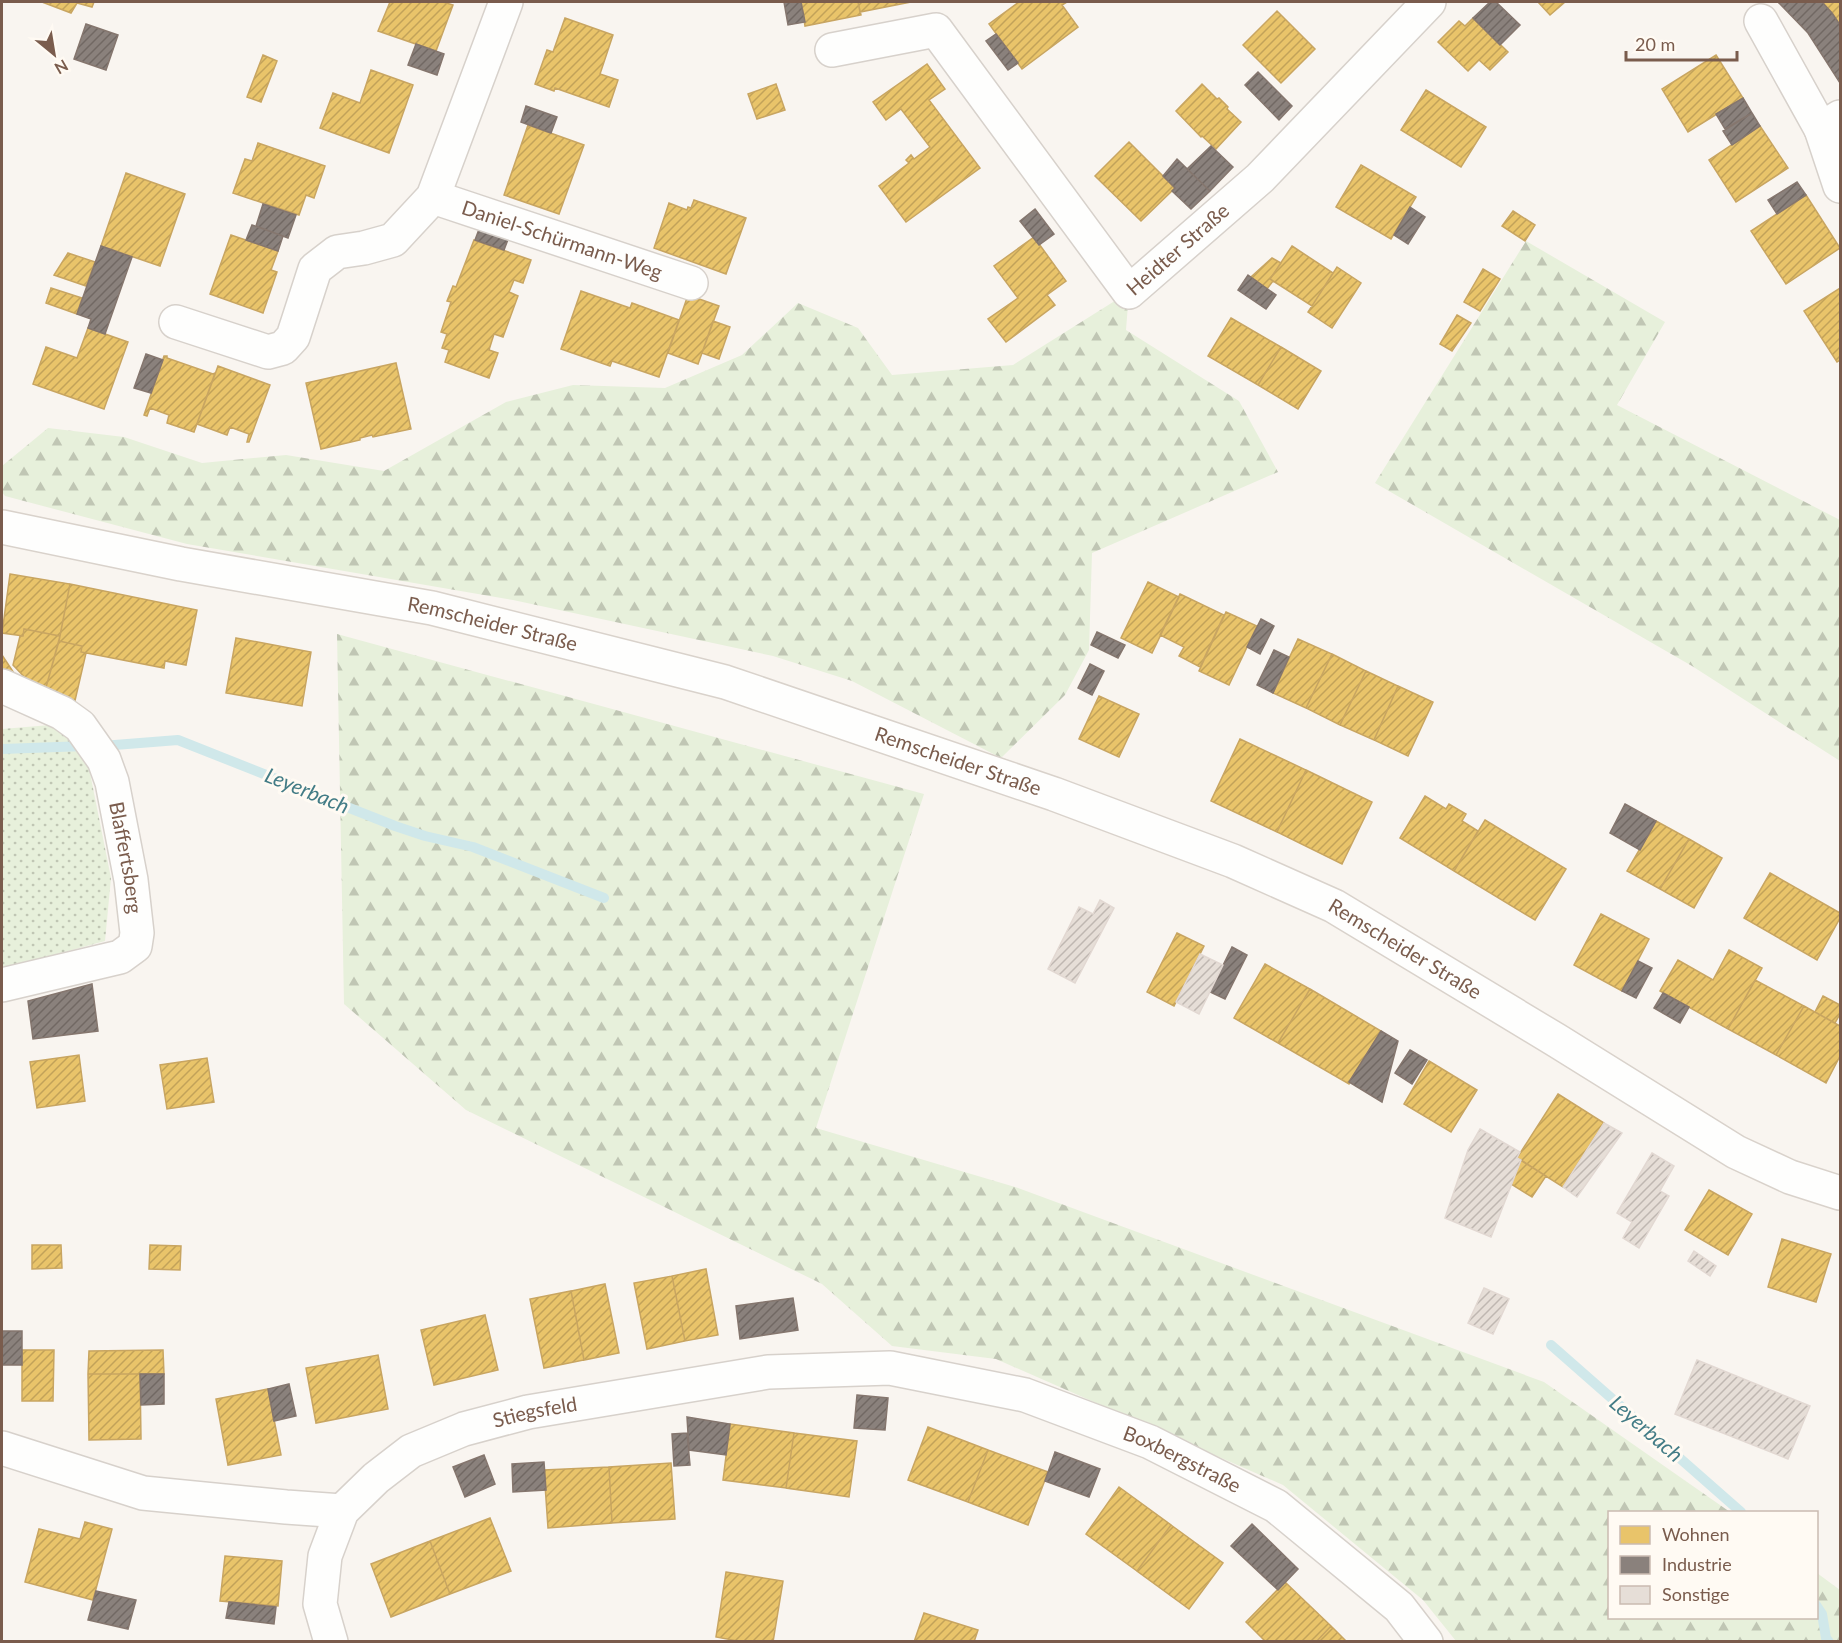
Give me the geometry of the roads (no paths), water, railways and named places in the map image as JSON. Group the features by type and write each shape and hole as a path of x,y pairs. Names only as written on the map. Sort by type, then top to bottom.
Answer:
{"street":[{"path":"176,322 268,352 283,348 293,337 315,269 337,252 393,240 433,197 506,2"},
{"name":"Heidter Straße","path":"832,50 936,30 1129,292 1260,178 1429,2"},
{"path":"1761,21 1831,123 1840,186"},
{"name":"Daniel-Schürmann-Weg","path":"433,197 691,283"},
{"name":"Remscheider Straße","path":"2,527 181,564 432,608 725,682 1054,794 1233,861 1334,906 1736,1152 1790,1177 1840,1193"},
{"name":"Blaffertsberg","path":"2,686 62,713 80,726 104,760 112,782 131,880 137,933 135,946 120,957 2,985"},
{"name":"Stiegsfeld","path":"331,1641 320,1604 325,1557 342,1511 376,1478 411,1450 464,1429 528,1412 768,1372 890,1368"},
{"name":"Boxbergstraße","path":"890,1368 1025,1395 1150,1442 1276,1506 1399,1607 1426,1641"},
{"path":"2,1448 143,1492 342,1511"}],"waterway":[{"name":"Leyerbach","path":"102,746 178,740 395,826 425,836 473,847 604,898"},
{"name":"Leyerbach","path":"2,749 86,746"},
{"name":"Leyerbach","path":"1551,1345 1740,1511"},
{"name":"Leyerbach","path":"1818,1608 1822,1614 1826,1638 1829,1642"}]}
